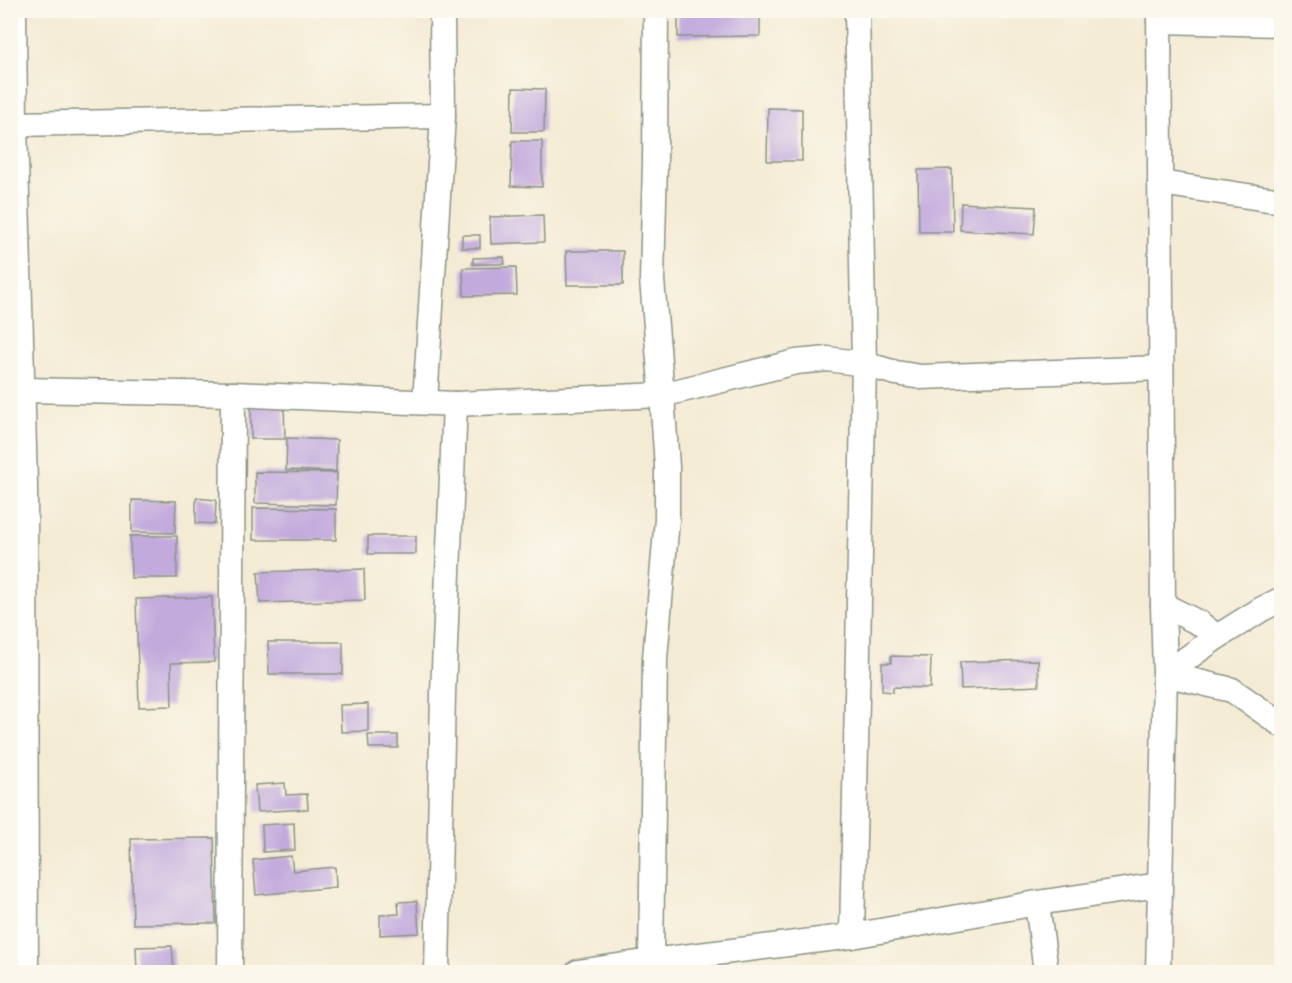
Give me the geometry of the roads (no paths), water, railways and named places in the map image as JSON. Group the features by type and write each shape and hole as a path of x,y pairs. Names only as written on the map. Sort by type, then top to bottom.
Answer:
{"street":[{"path":"14,10 25,484 26,972"},
{"path":"425,402 442,116 442,10"},
{"path":"651,960 655,658 667,519 667,467 652,280 656,10"},
{"path":"852,936 864,364 857,10"},
{"path":"1158,972 1166,674 1162,605 1159,16 1281,24"},
{"path":"15,124 442,116"},
{"path":"1160,183 1281,201"},
{"path":"22,390 233,394 455,404 662,395 796,362 828,359 864,364 921,377 1161,368"},
{"path":"230,972 233,394"},
{"path":"437,972 443,693 455,404"},
{"path":"1166,674 1217,637 1281,599"},
{"path":"1162,605 1198,623 1217,637"},
{"path":"1166,674 1232,690 1281,725"},
{"path":"578,972 651,960 852,936 1037,903 1159,885"},
{"path":"1037,903 1046,972"}]}
